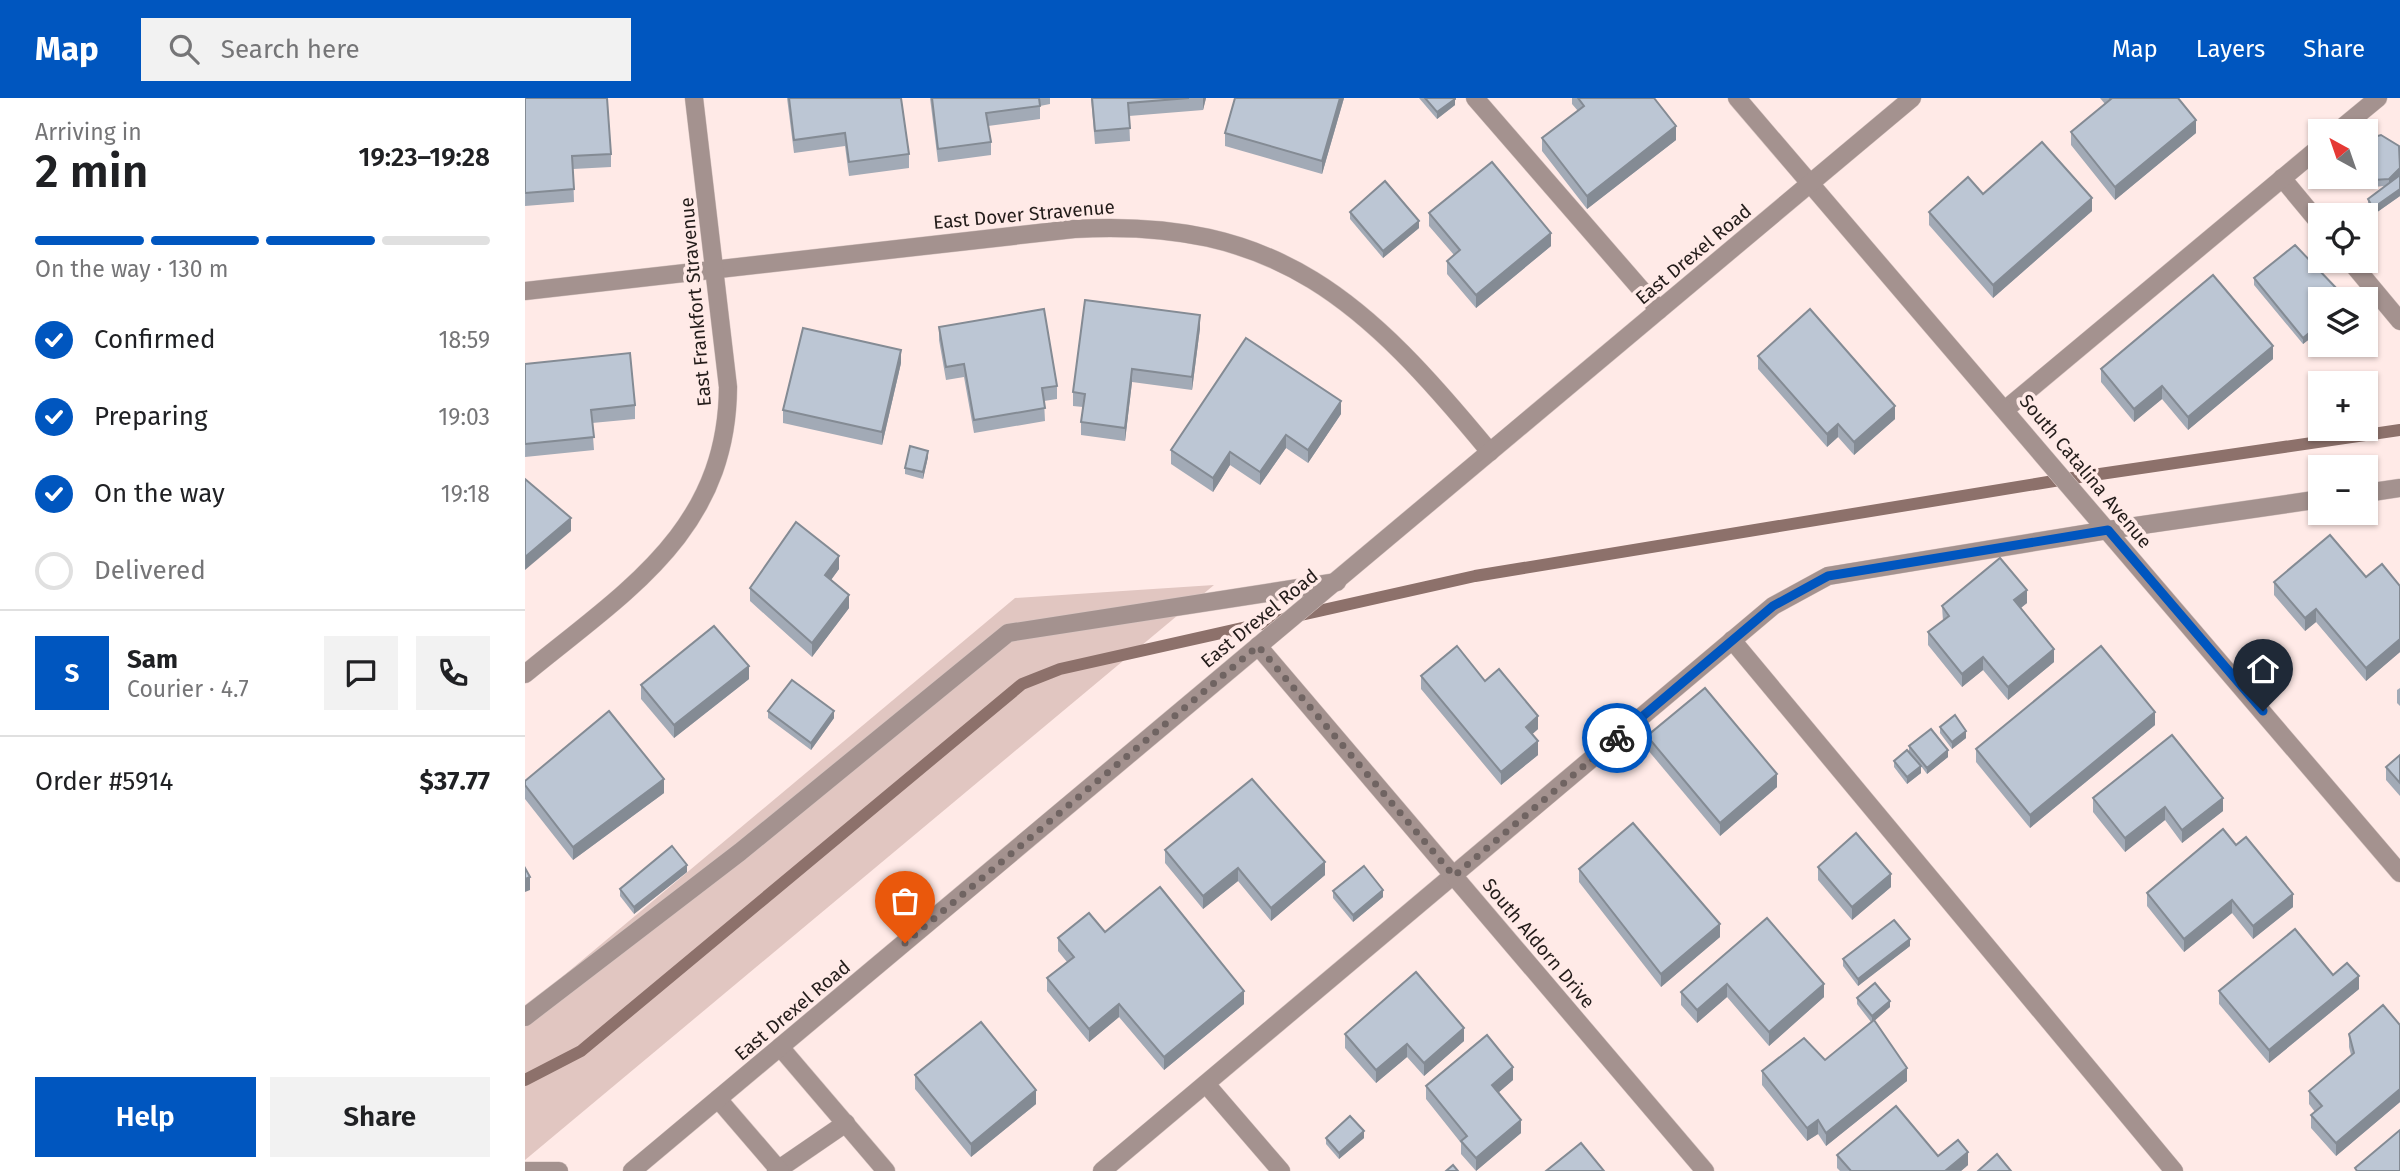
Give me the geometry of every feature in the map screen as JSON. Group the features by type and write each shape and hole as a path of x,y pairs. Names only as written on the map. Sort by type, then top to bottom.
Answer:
{"street":[{"name":"East Frankfort Stravenue","path":"525,674 658,560 685,529 704,498 722,444 727,405 715,270 694,98"},
{"path":"1475,98 1659,310"},
{"name":"South Catalina Avenue","path":"1737,98 2006,409 2400,873"},
{"name":"East Drexel Road","path":"632,1171 1912,98"},
{"path":"2353,119 2378,98"},
{"path":"2006,409 2308,157"},
{"path":"2282,178 2308,209"},
{"name":"East Dover Stravenue","path":"525,292 1098,227 1174,230 1224,240 1277,260 1321,284 1356,309 1416,366 1490,452"},
{"path":"2360,273 2400,321"},
{"path":"2378,491 2400,488"},
{"path":"1102,1171 1773,606 1828,576 2108,530 2308,501"},
{"path":"525,1017 740,852 1008,633 1337,582"},
{"path":"1732,640 2174,1171"},
{"name":"South Aldorn Drive","path":"1258,646 1705,1171"},
{"path":"780,1047 886,1171"},
{"path":"1206,1084 1280,1171"},
{"path":"718,1099 778,1170 846,1123"},
{"path":"526,1171 559,1171"}],"shaded area":[{"path":"1214,585 525,1160 525,1008 1015,598"}],"building":[{"path":"525,98 607,98 611,154 572,156 574,189 525,193"},
{"path":"789,98 901,98 909,154 849,162 845,133 794,140"},
{"path":"932,98 1039,98 1040,106 986,113 991,142 938,149"},
{"path":"1092,98 1189,98 1128,103 1130,128 1095,131"},
{"path":"1235,98 1340,98 1322,161 1225,133"},
{"path":"1425,98 1455,98 1455,99 1437,112"},
{"path":"1578,98 1654,98 1676,126 1587,196 1542,138 1584,106"},
{"path":"2110,98 2178,98 2196,120 2115,187 2071,132"},
{"path":"2378,136 2399,146 2400,168 2389,179 2378,180"},
{"path":"2042,142 2092,198 1993,285 1929,212 1968,177 1983,194"},
{"path":"1492,162 1551,233 1476,295 1447,261 1460,250 1429,213"},
{"path":"2400,175 2400,189 2378,204 2370,203 2368,199"},
{"path":"1385,181 1419,221 1383,251 1350,212"},
{"path":"2295,245 2308,259 2308,273 2322,273 2335,287 2308,287 2308,334 2303,338 2254,278"},
{"path":"2213,275 2273,346 2188,417 2162,386 2134,409 2101,369"},
{"path":"1085,300 1200,315 1192,377 1132,369 1125,428 1081,422 1085,394 1073,392"},
{"path":"1044,309 1057,386 1042,388 1045,408 974,420 964,364 946,367 939,327"},
{"path":"1810,309 1895,406 1854,442 1838,424 1827,434 1758,356"},
{"path":"803,328 901,350 882,432 783,410"},
{"path":"1246,338 1341,401 1308,450 1286,435 1260,472 1230,452 1213,478 1171,450"},
{"path":"630,353 635,405 591,410 594,437 525,444 525,364"},
{"path":"910,446 928,451 923,472 905,468"},
{"path":"525,479 571,518 525,557"},
{"path":"796,522 839,556 825,575 849,595 812,643 750,588"},
{"path":"2330,535 2366,577 2382,564 2400,586 2400,639 2366,668 2316,609 2305,618 2274,582"},
{"path":"2000,558 2027,590 2014,600 2054,649 2008,687 1983,657 1962,674 1928,632 1949,616 1942,606"},
{"path":"714,626 749,666 674,725 641,685"},
{"path":"1457,646 1485,681 1499,669 1538,716 1526,727 1538,741 1501,772 1421,676"},
{"path":"2101,646 2155,712 2030,815 1976,749"},
{"path":"792,680 834,711 811,743 768,711"},
{"path":"1705,688 1777,774 1720,823 1647,736"},
{"path":"609,711 664,779 573,847 525,785 525,781"},
{"path":"1955,715 1966,731 1952,742 1940,727"},
{"path":"1931,729 1948,750 1927,768 1909,746"},
{"path":"2172,735 2223,798 2182,830 2165,807 2125,838 2093,798"},
{"path":"1907,750 1921,766 1907,777 1894,761"},
{"path":"2400,755 2400,783 2386,767"},
{"path":"1252,779 1325,862 1271,908 1238,868 1203,896 1165,850"},
{"path":"1633,823 1720,924 1661,974 1579,869"},
{"path":"2223,829 2236,845 2246,837 2293,894 2253,926 2232,900 2184,939 2147,893"},
{"path":"1856,833 1891,874 1852,907 1818,867"},
{"path":"672,846 687,865 634,907 620,889"},
{"path":"1364,866 1383,890 1353,915 1333,891"},
{"path":"1160,887 1244,991 1164,1057 1119,1004 1089,1029 1047,978 1074,957 1058,938 1089,913 1105,932"},
{"path":"1767,918 1824,984 1769,1032 1727,984 1697,1010 1681,992"},
{"path":"1894,920 1910,939 1858,979 1843,959"},
{"path":"2295,929 2333,975 2347,963 2359,976 2269,1050 2219,991"},
{"path":"1416,972 1464,1028 1424,1063 1407,1044 1376,1070 1345,1034"},
{"path":"1875,983 1890,1001 1872,1016 1857,998"},
{"path":"2383,1005 2400,1025 2400,1089 2336,1143 2311,1115 2322,1106 2309,1091 2354,1053 2349,1034"},
{"path":"1874,1020 1907,1068 1826,1133 1818,1120 1807,1128 1762,1071 1804,1038 1825,1060"},
{"path":"981,1022 1036,1090 971,1144 915,1075"},
{"path":"1487,1035 1513,1067 1492,1085 1521,1120 1476,1158 1461,1141 1467,1136 1426,1086"},
{"path":"1896,1106 1938,1156 1958,1140 1968,1152 1945,1171 1851,1171 1837,1155"},
{"path":"1350,1116 1364,1131 1339,1153 1326,1138"},
{"path":"2400,1130 2400,1171 2357,1171 2355,1168"},
{"path":"1581,1143 1604,1171 1546,1171"},
{"path":"1997,1154 2011,1171 1978,1171"},
{"path":"1453,1165 1458,1171 1446,1171"}],"waterway":[{"path":"525,1080 581,1051 1022,684 1060,669 1475,576 2066,479 2400,430"}],"way so far":[{"path":"905,943 1258,646 1454,876 1617,738"}],"route":[{"path":"1617,738 1773,606 1828,576 2108,530 2263,711"}]}
